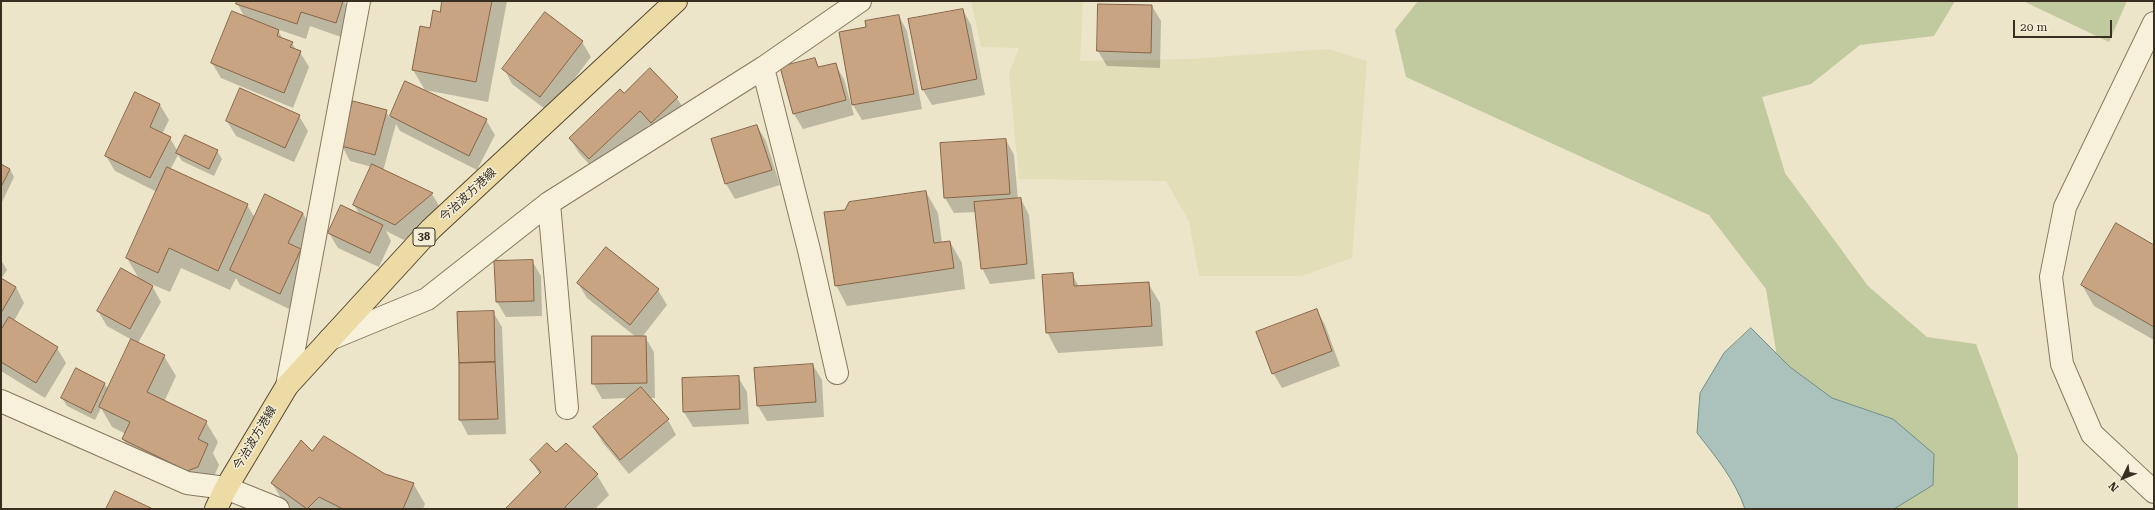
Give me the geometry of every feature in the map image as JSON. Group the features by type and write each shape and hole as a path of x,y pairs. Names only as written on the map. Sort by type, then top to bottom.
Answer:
{"main road":[{"name":"今治波方港線","path":"216,509 226,488 287,386 431,229 676,1"}],"street":[{"path":"287,386 359,1"},
{"path":"330,339 427,299 548,203 763,68 860,1"},
{"path":"2154,23 2065,207 2051,277 2062,364 2092,434 2154,492"},
{"path":"763,68 809,250 837,373"},
{"path":"548,203 567,408"},
{"path":"1,401 188,483 226,488 278,509"}],"shaded area":[{"path":"971,1 1083,1 1080,61 1189,59 1328,49 1367,61 1352,258 1301,276 1199,276 1189,221 1166,181 1019,179 1009,73 1019,48 981,47"}],"green space":[{"path":"1418,1 1955,1 1934,36 1860,45 1811,84 1762,97 1785,173 1868,286 1927,337 1976,344 2018,456 2018,509 1839,509 1781,382 1766,289 1709,215 1406,77 1395,30"},
{"path":"2023,1 2127,1 2109,42"}],"water":[{"path":"1751,328 1790,367 1832,398 1893,419 1934,454 1933,485 1894,509 1745,509 1736,488 1718,460 1697,433 1700,393 1724,353"}],"building":[{"path":"237,1 343,1 336,23 301,12 297,24 236,4"},
{"path":"442,1 492,1 476,82 412,70 420,26 430,28 433,10 440,12"},
{"path":"1098,4 1152,5 1151,53 1097,51"},
{"path":"963,9 977,79 922,90 908,19"},
{"path":"232,11 279,30 277,36 293,42 290,47 301,51 284,93 211,63"},
{"path":"545,12 583,41 540,97 502,69"},
{"path":"899,15 914,94 852,105 839,32 866,27 865,21"},
{"path":"815,58 818,67 836,63 846,100 793,114 780,67"},
{"path":"650,68 678,97 651,123 640,111 589,159 569,138 620,89 624,93"},
{"path":"405,81 487,119 469,156 390,116"},
{"path":"240,88 300,115 285,148 226,121"},
{"path":"135,92 160,104 150,127 171,137 150,178 105,156"},
{"path":"353,101 387,110 375,155 341,146"},
{"path":"757,125 772,170 725,184 711,139"},
{"path":"185,135 218,150 209,169 176,153"},
{"path":"1006,139 1010,194 944,198 940,143"},
{"path":"1,164 10,169 1,187"},
{"path":"372,164 433,193 395,225 353,205"},
{"path":"167,167 248,204 218,271 169,248 158,273 126,258"},
{"path":"926,191 934,243 950,241 954,268 835,286 824,212 845,210 849,202"},
{"path":"265,194 303,213 288,243 301,249 280,294 230,270"},
{"path":"1021,198 1027,264 981,269 974,202"},
{"path":"341,205 383,225 370,253 328,233"},
{"path":"2116,223 2154,245 2154,327 2081,285"},
{"path":"606,247 659,289 630,325 577,283"},
{"path":"533,260 534,301 496,302 494,261"},
{"path":"121,268 153,286 130,329 97,311"},
{"path":"1073,273 1074,286 1149,282 1152,326 1046,333 1042,275"},
{"path":"1,278 16,287 1,313"},
{"path":"1317,309 1332,351 1272,374 1256,332"},
{"path":"494,311 495,362 459,363 457,312"},
{"path":"9,317 58,347 36,383 1,362 1,330"},
{"path":"592,336 646,336 647,383 592,384"},
{"path":"131,339 165,355 147,392 207,421 198,439 208,444 198,467 187,471 122,439 130,422 99,407"},
{"path":"495,362 498,419 459,420 459,363"},
{"path":"813,364 816,402 757,406 754,368"},
{"path":"76,368 105,383 91,413 61,398"},
{"path":"739,376 740,409 683,412 682,378"},
{"path":"641,387 669,419 620,460 593,427"},
{"path":"324,436 385,474 414,483 403,509 343,509 319,497 307,509 271,483 301,440 312,451"},
{"path":"547,443 556,452 566,443 598,474 565,507 566,509 505,509 541,472 530,460"},
{"path":"115,491 153,509 106,509"}]}
